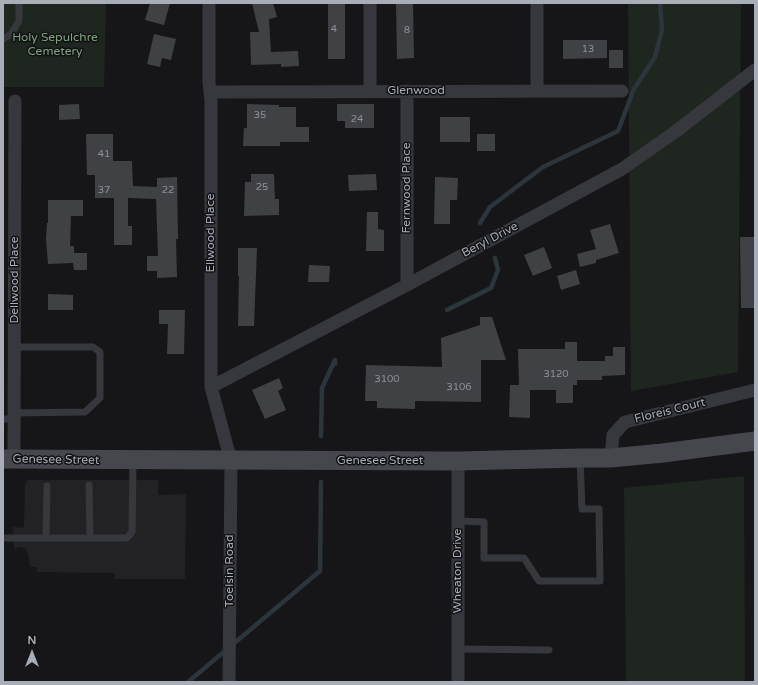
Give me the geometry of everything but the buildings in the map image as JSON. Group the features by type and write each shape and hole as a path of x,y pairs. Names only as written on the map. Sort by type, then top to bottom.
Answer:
{"main road":[{"name":"Genesee Street","path":"9,459 458,461 611,458 755,441"}],"street":[{"name":"Ellwood Place","path":"209,3 211,101 211,387 231,461"},
{"path":"370,3 370,91"},
{"path":"537,3 537,91"},
{"name":"Beryl Drive","path":"211,387 407,285 622,169 675,132 755,70"},
{"name":"Fernwood Place","path":"407,91 407,285"},
{"name":"Glenwood","path":"210,92 622,91"},
{"name":"Dellwood Place","path":"9,459 15,347 15,101"},
{"name":"Floreis Court","path":"611,458 613,435 625,422 755,390"},
{"name":"Toelsin Road","path":"229,682 231,461"},
{"name":"Wheaton Drive","path":"458,461 458,682"}],"lane":[{"path":"3,39 11,34 19,21 19,3"},
{"path":"11,417 85,412 100,398 100,352 93,346 15,347"},
{"path":"458,521 484,522 484,558 524,558 538,581 600,581 599,509 582,509 580,458"},
{"path":"3,538 127,538 132,532 133,460"},
{"path":"89,485 90,538"},
{"path":"46,538 47,486"},
{"path":"458,649 549,650"}],"shaded area":[{"path":"28,480 158,480 158,495 186,494 185,579 115,579 115,573 37,572 37,567 30,567 28,554 25,548 20,547 14,549 13,526 18,528 24,527 25,485"}],"green space":[{"name":"Holy Sepulchre Cemetery","path":"3,3 106,3 104,87 3,87"},
{"path":"628,3 741,3 738,372 631,391"},
{"path":"744,476 745,682 626,682 624,488"}],"waterway":[{"path":"480,223 490,207 543,167 618,131 634,89 655,57 662,30 660,3"},
{"path":"447,310 491,288 498,270 495,258"},
{"path":"321,436 322,388 335,360 335,364"},
{"path":"232,645 320,571 321,482"},
{"path":"188,682 226,650"}]}
